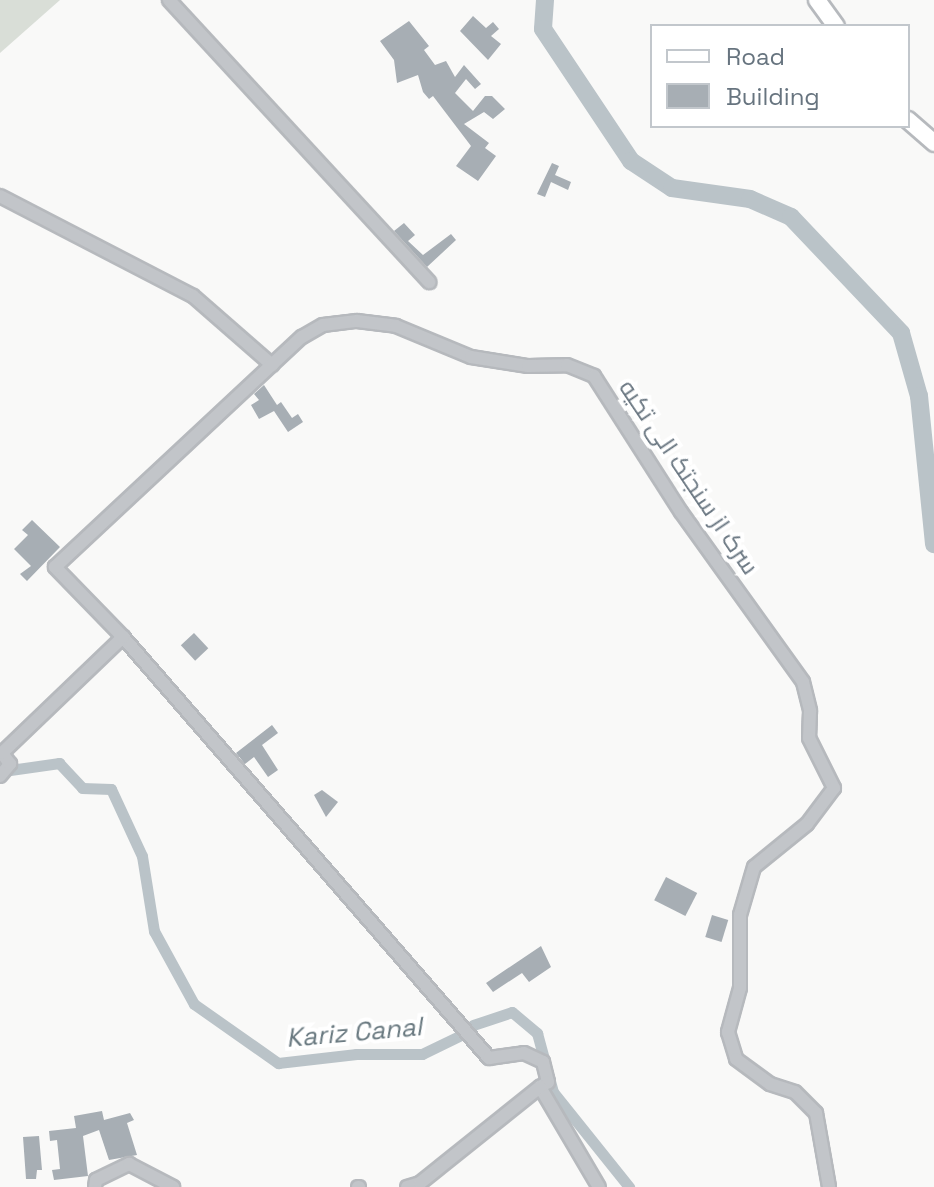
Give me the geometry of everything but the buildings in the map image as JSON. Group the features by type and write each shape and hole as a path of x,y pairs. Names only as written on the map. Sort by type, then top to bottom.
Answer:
{"main road":[{"path":"817,0 835,24"},
{"path":"910,122 934,143"}],"street":[{"path":"169,0 429,282"},
{"path":"0,196 193,296 272,365"},
{"name":"سرک از سنجتک الی تکیه","path":"123,637 55,567 272,365 323,325 357,321 396,326 471,357 528,366 567,365 594,376 681,512 803,682 810,711 809,738 834,788 807,824 754,867 740,915 740,988 728,1047 736,1059 770,1084 795,1092 816,1113 829,1187"},
{"path":"0,776 10,764 2,753 123,637 489,1058 524,1053 543,1062 548,1082 420,1183 407,1187"},
{"path":"540,1087 599,1187"},
{"path":"95,1187 96,1180 129,1164 173,1187"}],"shaded area":[{"path":"0,0 60,0 0,53"}],"waterway":[{"path":"545,0 543,29 631,161 672,188 750,199 791,217 901,333 919,396 934,544"},
{"name":"Kariz Canal","path":"3,771 59,763 82,788 111,789 142,856 154,931 194,1004 278,1063 356,1054 422,1054 459,1036"},
{"name":"Kariz Canal","path":"473,1025 512,1012 537,1033 553,1092 629,1187"}]}
